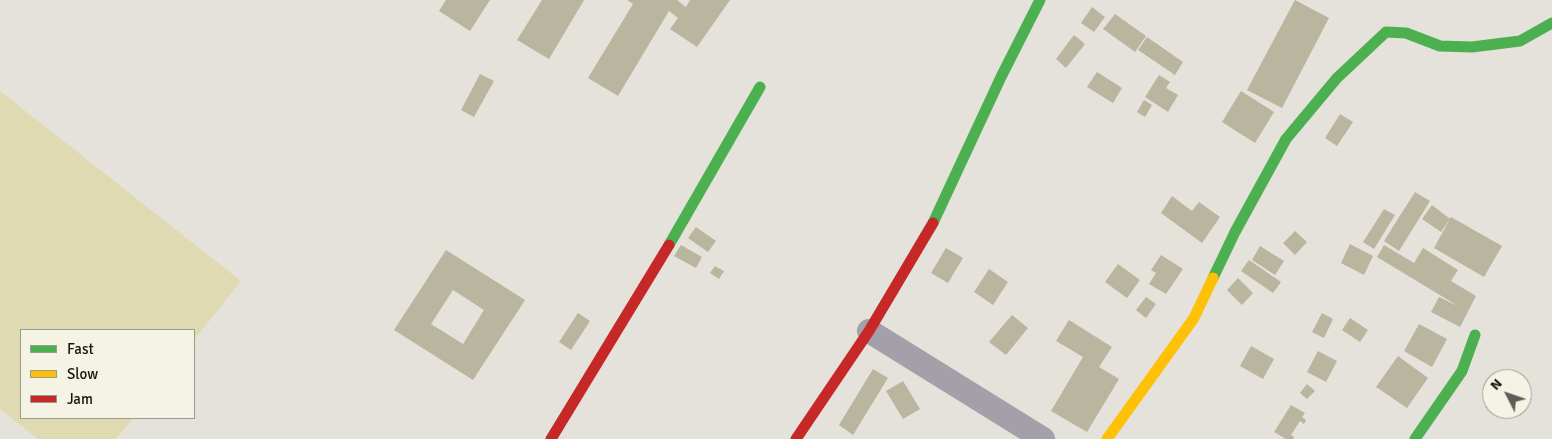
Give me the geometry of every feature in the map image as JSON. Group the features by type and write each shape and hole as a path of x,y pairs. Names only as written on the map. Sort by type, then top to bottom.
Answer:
{"street":[{"path":"796,439 869,332 932,225 1001,77 1040,0"},
{"path":"1107,439 1194,318 1253,199 1286,139 1337,78 1372,45 1386,32 1406,33 1440,46 1472,47 1520,41 1552,23"},
{"path":"550,439 661,260 760,87"},
{"path":"869,332 1043,439"},
{"path":"1415,439 1462,371 1475,335"}],"shaded area":[{"path":"0,91 241,281 195,339 195,329 20,329 20,419 132,419 116,439 38,439 0,409"}],"building":[{"path":"446,0 490,0 470,31 439,11"},
{"path":"542,0 584,0 549,59 517,40"},
{"path":"627,0 677,0 686,7 690,0 730,0 697,47 670,29 678,18 669,11 618,96 588,78 633,4"},
{"path":"1295,0 1329,18 1282,108 1247,90"},
{"path":"1092,7 1105,17 1094,32 1081,23"},
{"path":"1115,14 1146,36 1135,52 1103,29"},
{"path":"1074,35 1085,44 1066,68 1056,59"},
{"path":"1147,37 1183,62 1175,75 1138,50"},
{"path":"1097,72 1122,88 1113,103 1087,87"},
{"path":"480,74 494,81 474,117 461,110"},
{"path":"1159,75 1170,82 1166,88 1178,95 1168,112 1145,97"},
{"path":"1241,91 1274,112 1255,143 1222,122"},
{"path":"1144,100 1152,105 1145,117 1137,112"},
{"path":"1340,114 1353,122 1337,146 1325,138"},
{"path":"1415,192 1430,201 1399,251 1384,241"},
{"path":"1172,196 1192,211 1199,202 1220,217 1202,243 1161,213"},
{"path":"1432,205 1450,219 1441,232 1422,219"},
{"path":"1384,209 1395,215 1374,249 1363,242"},
{"path":"1451,217 1502,246 1484,277 1434,248"},
{"path":"696,227 716,241 708,252 688,238"},
{"path":"1295,231 1307,242 1295,255 1283,243"},
{"path":"1350,244 1373,256 1364,275 1341,263"},
{"path":"681,245 702,257 696,268 674,256"},
{"path":"1384,245 1414,263 1423,248 1458,270 1451,281 1476,296 1460,327 1431,312 1439,297 1458,306 1377,257"},
{"path":"1260,246 1284,261 1275,275 1252,260"},
{"path":"946,248 963,258 948,283 931,273"},
{"path":"446,250 525,300 473,380 394,330","holes":["453,290 484,310 463,344 431,324"]},
{"path":"1161,255 1183,269 1166,294 1149,284 1156,273 1151,270"},
{"path":"1249,260 1281,282 1273,293 1241,271"},
{"path":"1118,264 1140,280 1127,298 1105,282"},
{"path":"715,266 724,271 719,279 710,273"},
{"path":"989,269 1008,282 993,305 974,292"},
{"path":"1238,278 1253,293 1242,305 1227,290"},
{"path":"1146,297 1156,304 1146,318 1136,310"},
{"path":"578,313 590,321 571,350 559,342"},
{"path":"1322,313 1333,319 1324,338 1312,332"},
{"path":"1012,315 1028,328 1006,355 989,342"},
{"path":"1350,318 1368,330 1360,342 1342,330"},
{"path":"1069,320 1112,347 1099,367 1119,379 1087,432 1051,411 1083,357 1056,341"},
{"path":"1419,324 1447,339 1432,367 1404,351"},
{"path":"1251,346 1274,359 1263,379 1240,366"},
{"path":"1318,351 1337,361 1326,382 1307,372"},
{"path":"1398,356 1428,378 1407,408 1376,387"},
{"path":"873,369 888,378 853,435 839,425"},
{"path":"903,381 920,409 903,419 886,391"},
{"path":"1307,384 1315,391 1307,399 1300,393"},
{"path":"1291,405 1305,413 1302,417 1306,420 1304,424 1300,421 1291,435 1294,437 1293,439 1286,439 1274,432"}],"traffic: fast":[{"path":"933,223 1001,77 1040,0"},
{"path":"1213,278 1235,232 1286,139 1337,78 1386,32 1406,33 1440,46 1472,47 1520,41 1552,23"},
{"path":"669,245 760,87"},
{"path":"1415,439 1462,371 1475,335"}],"traffic: slow":[{"path":"1107,439 1194,318 1213,278"}],"traffic: jam":[{"path":"796,439 869,331 933,223"},
{"path":"551,439 669,245"}]}
